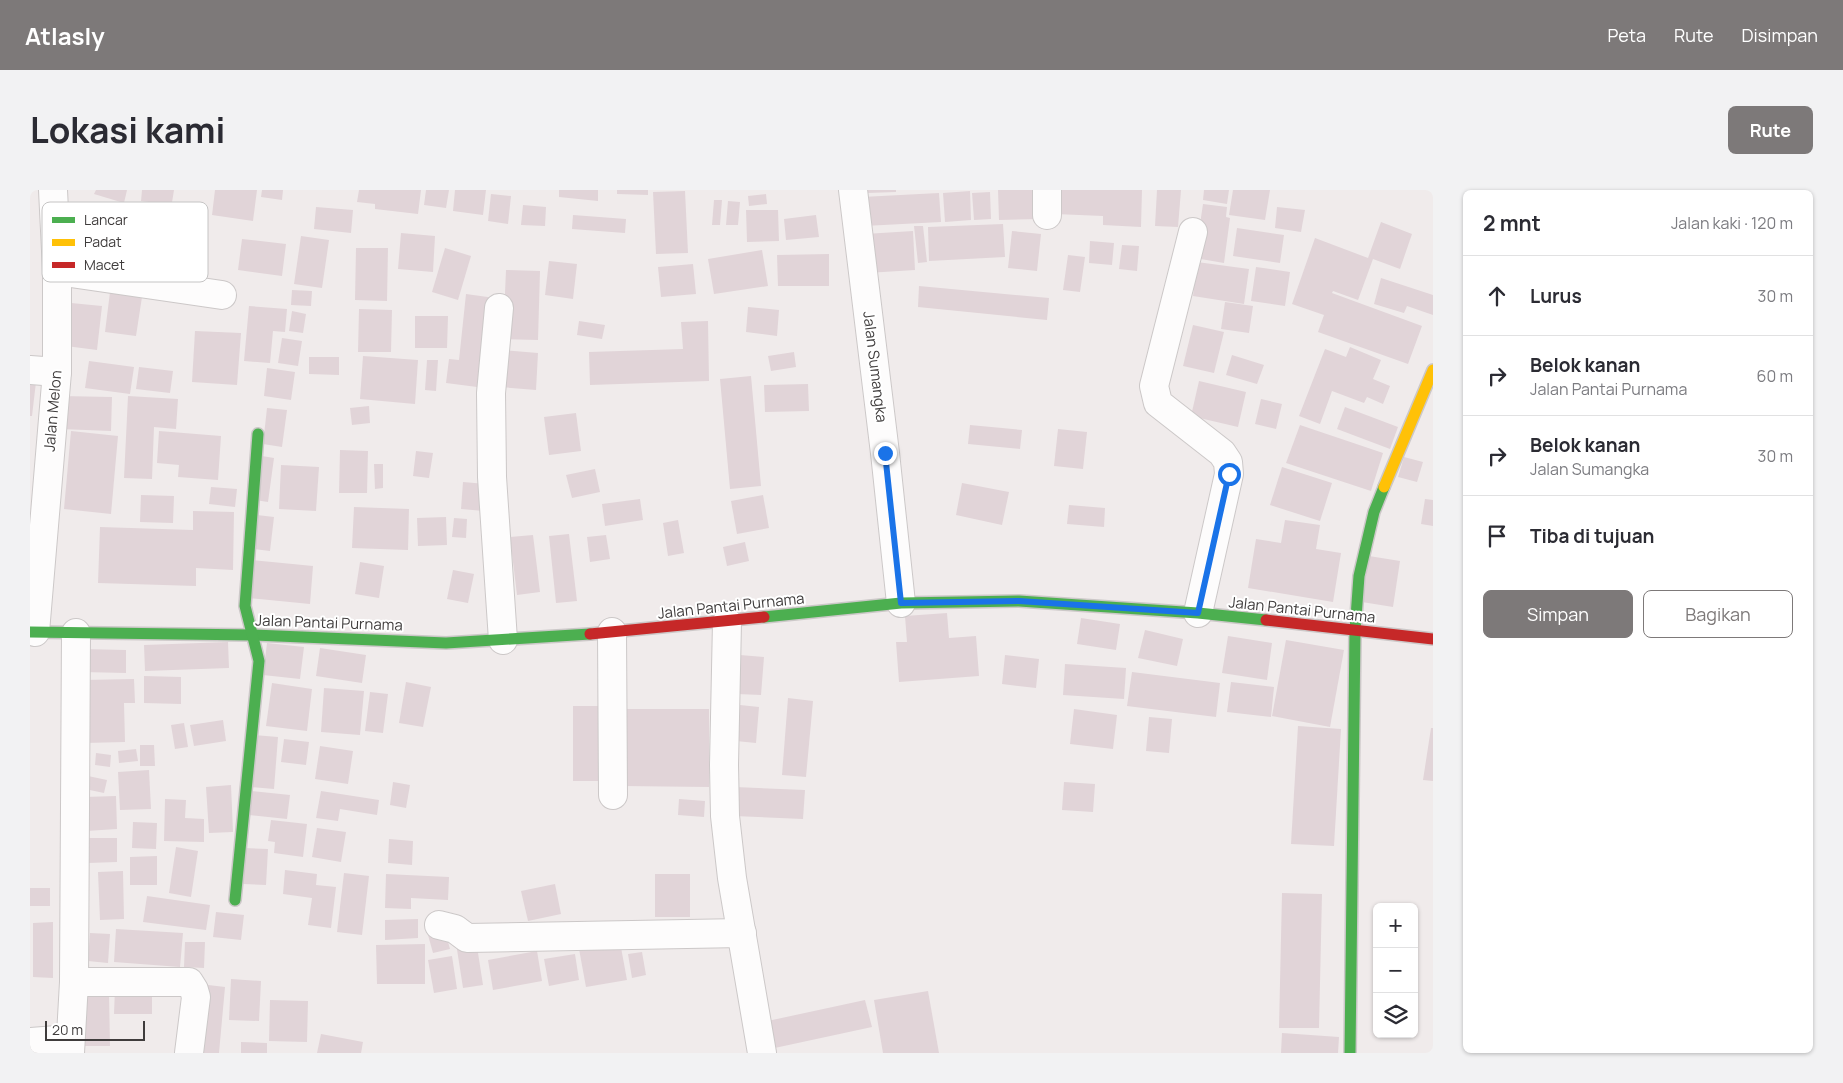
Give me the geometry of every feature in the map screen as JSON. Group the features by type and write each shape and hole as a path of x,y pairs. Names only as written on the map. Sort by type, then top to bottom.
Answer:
{"street":[{"name":"Jalan Sumangka","path":"853,190 901,603"},
{"path":"1193,232 1154,386 1158,403 1222,453 1226,457 1229,468 1198,613"},
{"name":"Jalan Melon","path":"32,632 39,470 57,372 57,282"},
{"path":"133,282 222,295"},
{"path":"499,308 491,393 492,468 503,640"},
{"path":"30,370 57,372"},
{"path":"1350,1053 1355,632 1359,576 1374,512 1433,370"},
{"path":"235,900 259,661 245,606 258,434"},
{"name":"Jalan Pantai Purnama","path":"32,632 253,635 446,642 612,632 727,622 901,603 1019,601 1198,613 1355,632 1433,639"},
{"path":"727,622 724,765 725,816 732,878 762,1053"},
{"path":"612,632 612,796"},
{"path":"30,1042 70,1046 74,982 76,633"},
{"path":"439,925 455,930 467,938 742,934"},
{"path":"74,982 189,982 196,997 189,1053"}],"building":[{"path":"96,190 127,190 124,202 94,194"},
{"path":"142,190 174,190 172,202 141,201"},
{"path":"215,190 257,190 253,221 212,215"},
{"path":"262,190 283,190 282,200 261,197"},
{"path":"359,190 421,190 418,214 375,209 375,204 357,202"},
{"path":"426,190 449,190 446,208 424,205"},
{"path":"455,190 486,190 483,215 453,211"},
{"path":"559,190 598,190 598,201 559,197"},
{"path":"617,190 648,190 648,195 617,194"},
{"path":"867,190 896,190 896,192 867,193"},
{"path":"998,190 1038,190 1039,219 999,220"},
{"path":"1056,190 1142,190 1141,227 1103,225 1103,216 1055,214"},
{"path":"1157,190 1181,190 1178,227 1155,226"},
{"path":"1204,190 1229,190 1227,204 1203,200"},
{"path":"1233,190 1270,190 1265,220 1229,215"},
{"path":"685,191 688,253 656,254 653,192"},
{"path":"970,191 971,220 945,222 943,193"},
{"path":"990,192 991,219 974,220 972,193"},
{"path":"939,193 941,222 864,226 862,197"},
{"path":"491,194 511,196 508,224 488,221"},
{"path":"766,194 767,204 749,206 748,196"},
{"path":"714,200 722,200 720,225 712,225"},
{"path":"728,201 740,202 738,225 726,225"},
{"path":"1203,204 1227,207 1226,217 1230,218 1224,263 1195,258"},
{"path":"523,205 546,207 545,226 521,225"},
{"path":"316,207 353,210 351,233 314,229"},
{"path":"1277,207 1305,210 1301,232 1275,228"},
{"path":"746,210 778,210 779,241 747,242"},
{"path":"573,215 626,219 625,233 572,229"},
{"path":"816,215 819,237 786,240 784,219"},
{"path":"1381,222 1412,234 1400,269 1373,259 1358,300 1333,291 1332,293 1422,326 1408,364 1318,332 1324,315 1292,304 1315,238 1368,258"},
{"path":"1003,224 1005,257 929,261 928,227"},
{"path":"914,226 923,226 927,262 918,263"},
{"path":"1237,228 1284,235 1280,263 1233,256"},
{"path":"913,231 915,270 867,273 865,234"},
{"path":"1012,231 1041,234 1037,271 1008,268"},
{"path":"401,233 435,236 433,272 398,269"},
{"path":"301,236 329,240 322,288 294,284"},
{"path":"242,239 286,244 282,276 238,270"},
{"path":"1090,241 1114,243 1112,265 1089,263"},
{"path":"1122,245 1139,246 1137,271 1119,269"},
{"path":"356,248 388,248 387,301 355,300"},
{"path":"445,248 471,256 458,300 432,292"},
{"path":"762,250 768,286 714,294 708,259"},
{"path":"829,254 829,286 778,286 777,255"},
{"path":"1068,255 1085,257 1080,292 1063,290"},
{"path":"549,261 577,264 573,299 545,295"},
{"path":"1197,262 1249,269 1244,304 1193,296"},
{"path":"693,264 696,294 661,297 658,267"},
{"path":"1256,267 1290,272 1285,306 1251,301"},
{"path":"506,270 540,271 538,340 503,339"},
{"path":"1381,278 1433,295 1433,315 1407,306 1404,313 1374,304"},
{"path":"919,286 1049,298 1047,320 918,307"},
{"path":"292,290 312,291 311,306 291,305"},
{"path":"110,292 142,297 136,336 105,332"},
{"path":"466,294 495,298 485,388 446,383 449,359 459,360"},
{"path":"1225,302 1253,306 1249,333 1221,329"},
{"path":"71,303 102,306 97,350 66,346"},
{"path":"249,306 287,309 285,332 273,331 270,363 244,361"},
{"path":"748,307 779,310 777,336 746,332"},
{"path":"359,309 392,310 391,352 358,352"},
{"path":"292,311 306,314 303,333 289,331"},
{"path":"415,316 448,316 447,348 415,348"},
{"path":"579,321 605,325 602,339 577,335"},
{"path":"708,321 709,381 590,385 589,352 683,349 681,322"},
{"path":"1193,325 1224,332 1214,373 1183,366"},
{"path":"195,331 241,333 237,385 192,382"},
{"path":"282,338 302,341 298,366 278,363"},
{"path":"1350,347 1381,360 1373,379 1390,386 1383,404 1367,397 1364,403 1332,391 1320,424 1299,416 1325,349 1346,357"},
{"path":"503,350 538,353 536,390 500,387"},
{"path":"794,352 796,367 771,371 768,356"},
{"path":"1232,355 1264,365 1257,384 1226,375"},
{"path":"363,356 418,360 415,404 360,399"},
{"path":"309,357 339,357 339,375 309,374"},
{"path":"427,360 438,360 436,391 425,390"},
{"path":"89,361 134,367 130,394 85,388"},
{"path":"139,367 173,371 170,393 136,389"},
{"path":"267,368 295,372 291,400 264,396"},
{"path":"751,376 761,486 730,489 720,379"},
{"path":"1199,381 1246,392 1238,427 1191,416"},
{"path":"30,382 36,382 32,416 30,416"},
{"path":"808,384 809,411 765,412 764,385"},
{"path":"61,396 112,397 111,431 60,429"},
{"path":"128,396 178,399 176,429 154,427 152,479 124,478"},
{"path":"1261,399 1282,404 1276,429 1255,424"},
{"path":"369,406 370,423 352,425 350,408"},
{"path":"1345,407 1398,427 1390,449 1337,429"},
{"path":"267,408 287,410 282,447 263,444"},
{"path":"576,413 581,451 549,455 544,417"},
{"path":"970,425 1022,430 1020,449 968,444"},
{"path":"1300,425 1383,453 1371,491 1286,463"},
{"path":"1058,429 1087,432 1083,469 1054,466"},
{"path":"71,431 118,436 111,514 64,509"},
{"path":"159,431 221,436 218,480 178,477 179,465 157,463"},
{"path":"340,450 368,451 367,493 339,493"},
{"path":"416,451 433,453 429,478 413,476"},
{"path":"262,456 274,458 268,502 255,500"},
{"path":"1404,457 1423,462 1417,482 1398,477"},
{"path":"374,464 383,464 383,488 375,489"},
{"path":"281,465 319,467 316,511 279,509"},
{"path":"1282,467 1332,483 1320,521 1270,505"},
{"path":"595,469 600,492 572,498 566,475"},
{"path":"463,482 486,484 484,511 461,509"},
{"path":"962,483 1009,492 1002,525 956,515"},
{"path":"211,487 237,489 235,507 209,504"},
{"path":"141,495 174,496 173,523 140,522"},
{"path":"763,495 769,528 737,534 731,501"},
{"path":"640,499 643,520 605,526 602,504"},
{"path":"1425,499 1433,500 1433,526 1421,524"},
{"path":"1069,505 1105,508 1104,527 1067,524"},
{"path":"354,507 409,509 408,550 352,548"},
{"path":"193,511 234,512 233,570 196,568 196,586 98,583 100,527 193,530"},
{"path":"257,515 274,517 270,551 253,549"},
{"path":"446,517 447,545 418,546 417,518"},
{"path":"454,518 467,519 466,538 452,537"},
{"path":"678,520 684,553 668,556 663,523"},
{"path":"1285,520 1320,525 1316,549 1341,553 1333,602 1248,588 1256,539 1281,543"},
{"path":"569,534 577,601 556,603 549,536"},
{"path":"533,535 540,592 517,595 510,537"},
{"path":"606,535 610,559 590,562 587,537"},
{"path":"745,542 749,561 727,566 723,547"},
{"path":"1369,556 1400,561 1393,607 1362,602"},
{"path":"251,560 313,566 310,604 248,598"},
{"path":"360,562 384,566 379,598 355,594"},
{"path":"453,570 474,574 468,603 447,599"},
{"path":"947,613 949,638 976,636 979,676 899,682 896,642 907,642 905,616"},
{"path":"1081,618 1120,624 1116,650 1077,644"},
{"path":"1145,630 1183,639 1177,666 1138,658"},
{"path":"1228,636 1272,643 1267,680 1222,673"},
{"path":"1286,640 1344,650 1330,727 1272,716"},
{"path":"228,642 229,668 145,671 144,645"},
{"path":"267,643 304,647 300,679 263,675"},
{"path":"320,648 366,655 362,683 316,676"},
{"path":"82,649 126,650 126,673 82,672"},
{"path":"740,655 764,657 761,695 737,694"},
{"path":"1005,655 1039,659 1036,688 1002,684"},
{"path":"1065,664 1126,668 1124,699 1063,695"},
{"path":"1132,672 1220,683 1216,717 1127,706"},
{"path":"144,676 181,677 181,704 144,703"},
{"path":"134,679 135,703 124,703 125,742 85,743 83,680"},
{"path":"406,682 431,687 423,727 399,723"},
{"path":"1231,682 1274,687 1271,717 1227,712"},
{"path":"272,683 312,689 307,731 266,726"},
{"path":"324,688 364,691 360,735 321,732"},
{"path":"370,692 388,694 383,733 365,731"},
{"path":"788,698 813,701 806,777 782,775"},
{"path":"740,705 759,707 756,743 736,741"},
{"path":"573,706 598,706 598,781 573,781"},
{"path":"622,709 709,709 709,787 622,786"},
{"path":"1074,709 1117,715 1113,749 1070,744"},
{"path":"1149,717 1172,719 1169,753 1146,751"},
{"path":"223,720 226,741 194,746 190,725"},
{"path":"184,723 188,747 175,749 171,725"},
{"path":"1298,726 1341,729 1334,846 1291,844"},
{"path":"1431,728 1433,728 1433,781 1423,780"},
{"path":"254,735 278,737 274,789 250,787"},
{"path":"284,739 309,742 306,765 281,762"},
{"path":"140,745 154,745 155,766 140,766"},
{"path":"320,746 353,751 348,784 315,779"},
{"path":"136,749 138,761 119,763 118,751"},
{"path":"96,753 111,755 110,767 95,765"},
{"path":"149,770 151,809 120,810 118,772"},
{"path":"88,776 107,780 104,793 85,789"},
{"path":"393,782 410,785 406,808 390,805"},
{"path":"1064,782 1095,784 1093,812 1062,810"},
{"path":"231,785 233,832 209,833 206,787"},
{"path":"735,787 805,790 803,819 734,816"},
{"path":"252,791 290,795 287,819 249,815"},
{"path":"321,791 379,800 377,815 340,809 338,821 316,818"},
{"path":"116,796 117,829 86,831 84,797"},
{"path":"165,799 186,800 185,818 204,819 204,842 164,841"},
{"path":"679,799 705,801 704,817 678,815"},
{"path":"271,820 307,824 303,857 274,853 275,842 268,841"},
{"path":"133,822 157,823 156,849 132,848"},
{"path":"317,828 346,832 341,862 312,857"},
{"path":"87,838 117,838 117,862 88,863"},
{"path":"389,839 413,841 412,865 388,863"},
{"path":"176,847 198,851 191,897 169,893"},
{"path":"244,848 268,849 266,885 243,884"},
{"path":"157,856 157,885 130,885 130,857"},
{"path":"285,870 317,874 316,885 336,887 331,928 308,925 312,898 283,894"},
{"path":"123,871 124,919 100,920 98,872"},
{"path":"344,873 369,876 362,935 337,932"},
{"path":"386,874 449,877 448,900 411,898 411,909 385,908"},
{"path":"655,874 690,874 690,917 655,917"},
{"path":"555,884 561,914 528,921 521,891"},
{"path":"30,888 50,888 50,906 30,906"},
{"path":"1282,893 1322,894 1319,1028 1279,1028"},
{"path":"147,896 210,905 206,930 143,922"},
{"path":"216,912 244,915 241,940 213,937"},
{"path":"418,919 418,938 385,940 385,920"},
{"path":"53,922 53,978 33,977 33,923"},
{"path":"116,929 183,933 180,967 114,962"},
{"path":"445,931 450,949 433,953 428,935"},
{"path":"90,933 110,934 108,963 88,961"},
{"path":"476,940 483,985 463,988 456,943"},
{"path":"185,942 205,942 204,968 184,967"},
{"path":"620,942 627,980 586,987 579,949"},
{"path":"425,944 425,984 377,984 376,945"},
{"path":"537,951 542,981 493,990 488,960"},
{"path":"642,952 646,975 632,978 628,954"},
{"path":"575,954 579,980 549,986 544,959"},
{"path":"452,956 457,989 434,993 428,960"},
{"path":"231,979 261,981 259,1021 229,1020"},
{"path":"200,984 225,987 219,1053 194,1053"},
{"path":"115,988 152,988 152,1014 114,1014"},
{"path":"928,991 939,1053 883,1053 874,1000"},
{"path":"81,994 109,994 110,1046 81,1046"},
{"path":"270,1000 308,1001 307,1042 269,1041"},
{"path":"865,1000 872,1027 770,1049 763,1022"},
{"path":"1282,1033 1339,1037 1338,1053 1281,1053"},
{"path":"321,1034 363,1042 361,1053 317,1053"},
{"path":"241,1042 267,1043 267,1053 241,1053"}],"traffic: fast":[{"path":"235,900 259,661 245,606 258,434"},
{"path":"1350,1053 1355,631 1359,576 1374,512 1384,487"},
{"path":"764,617 901,603 1019,601 1198,613 1266,620"},
{"path":"30,632 253,635 446,643 590,634"}],"traffic: slow":[{"path":"1384,487 1433,370"}],"traffic: jam":[{"path":"590,634 764,617"},
{"path":"1266,620 1433,639"}],"route":[{"path":"885,453 901,603 1019,601 1198,613 1229,474"}]}
